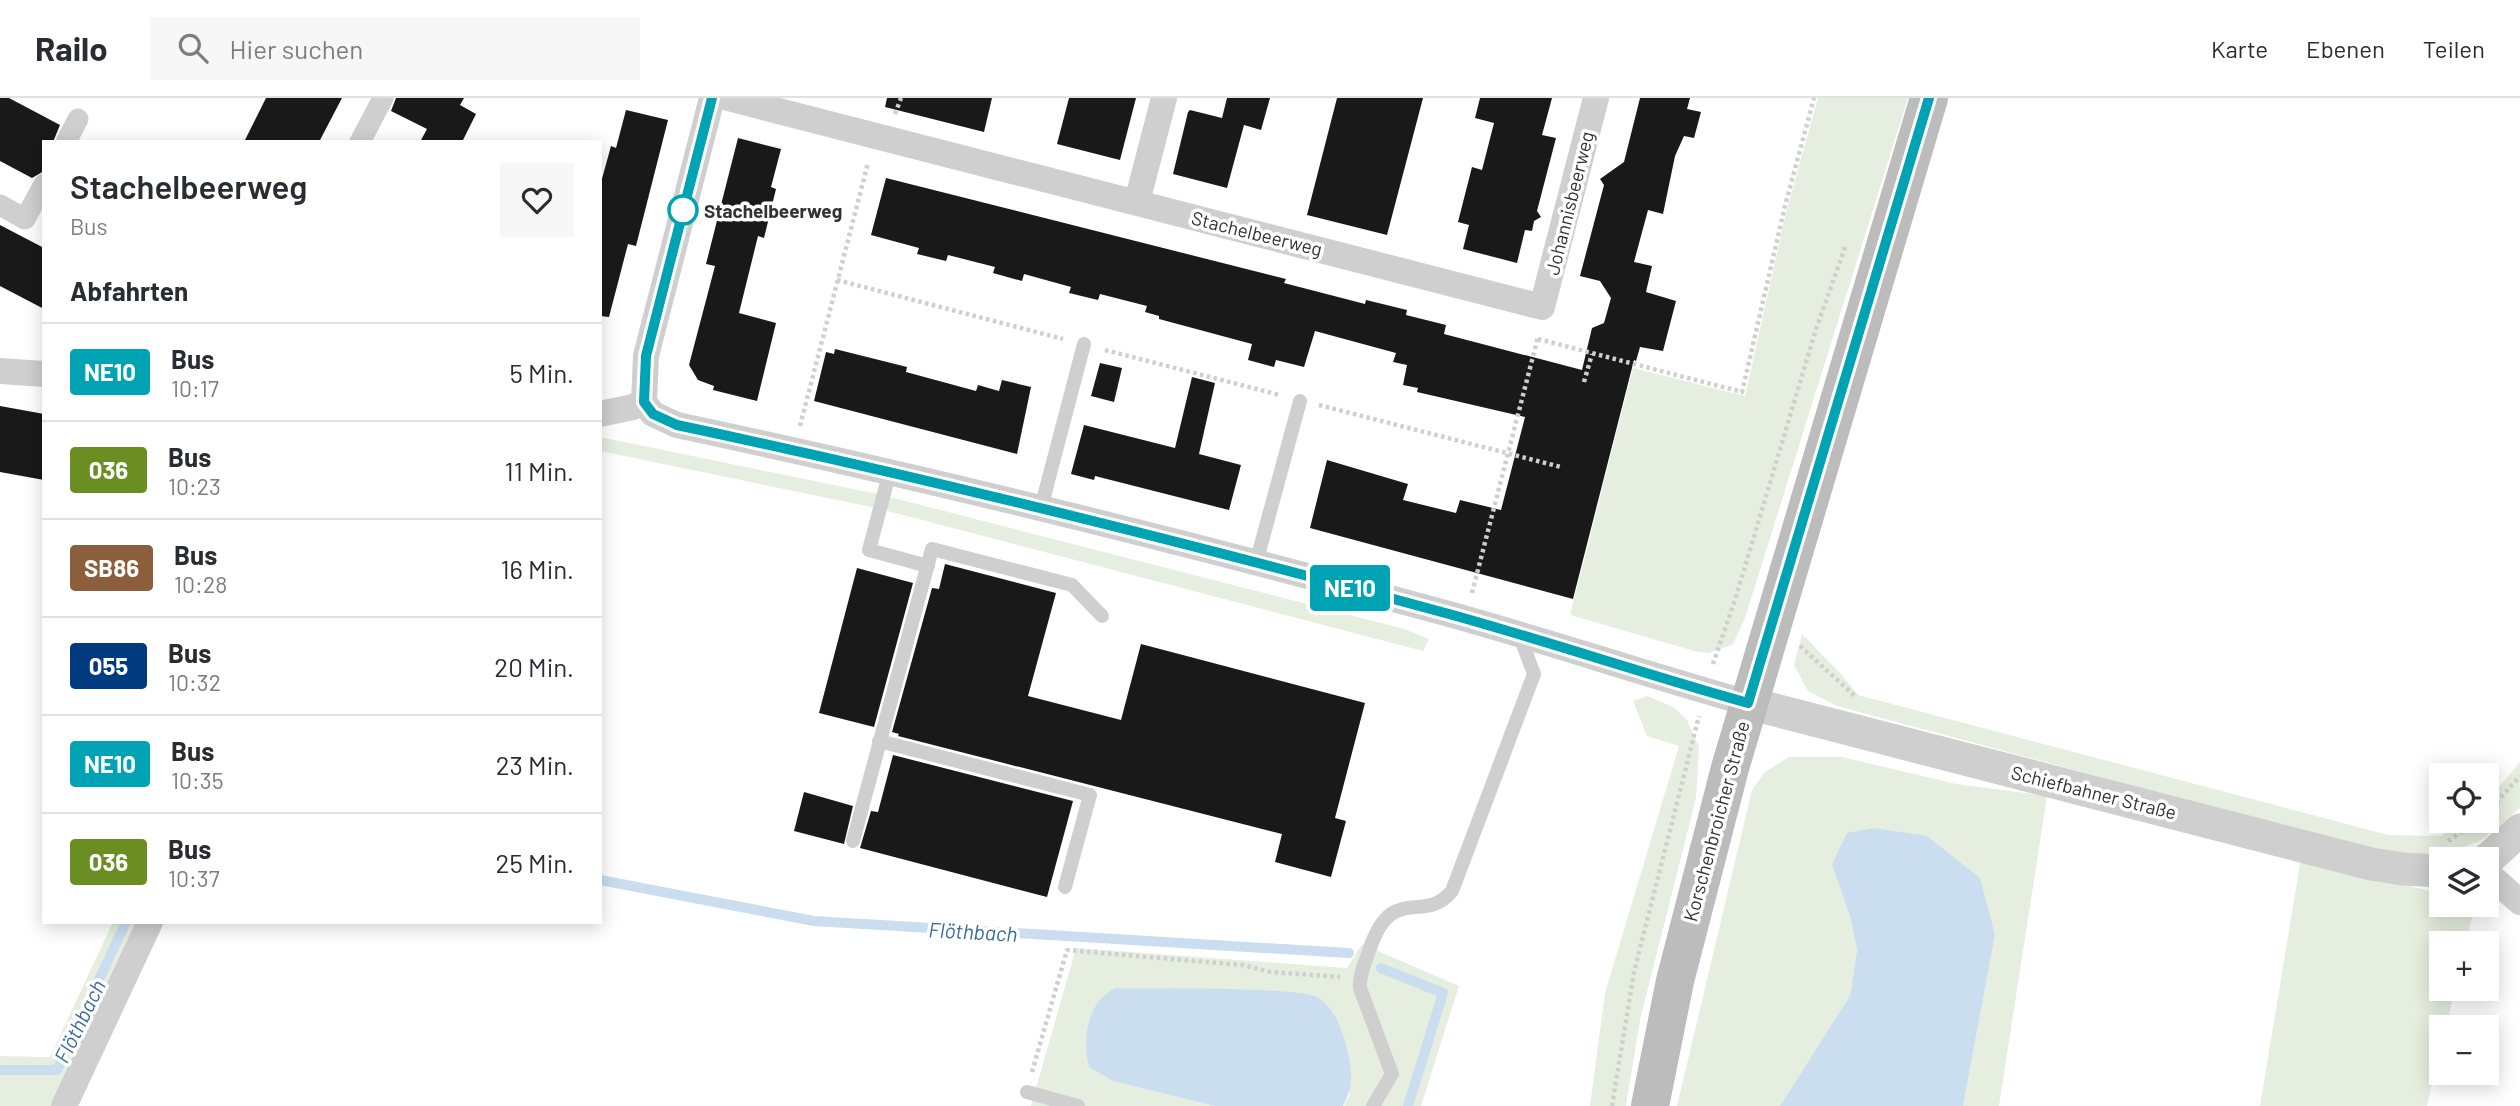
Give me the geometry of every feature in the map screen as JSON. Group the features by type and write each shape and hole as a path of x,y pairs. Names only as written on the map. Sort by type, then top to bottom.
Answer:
{"main road":[{"name":"Korschenbroicher Straße","path":"1650,1106 1675,981 1748,703 1929,98"}],"street":[{"path":"361,140 383,98"},
{"path":"712,98 646,356 644,402 653,414 677,425 890,471 1450,614 1748,703"},
{"name":"Stachelbeerweg","path":"728,98 1542,307"},
{"path":"1137,202 1164,98"},
{"name":"Johannisbeerweg","path":"1542,307 1596,98"},
{"path":"67,140 78,119"},
{"path":"0,205 25,219 42,188"},
{"path":"0,371 42,374"},
{"path":"602,414 633,408 644,402"},
{"name":"Schiefbahner Straße","path":"1748,703 2371,863 2429,870"},
{"path":"2499,849 2520,830"},
{"path":"2499,884 2520,902"},
{"path":"64,1106 149,924"}],"lane":[{"path":"1041,508 1084,344"},
{"path":"1256,563 1300,401"},
{"path":"890,471 869,550 928,566"},
{"path":"853,841 932,549 1072,585 1102,616"},
{"path":"1373,1106 1392,1074 1360,988 1360,979 1377,928 1386,916 1398,910 1441,901 1454,885 1534,674 1519,634"},
{"path":"879,741 1090,795 1065,887"},
{"path":"1027,1092 1078,1106"}],"path":[{"path":"794,450 875,136 898,110 901,98"},
{"path":"1450,614 1470,600 1538,339 1742,392 1785,206 1814,98"},
{"path":"1612,1106 1634,972 1705,691 1804,365 1850,234"},
{"path":"837,280 1562,467"},
{"path":"1584,382 1592,354"},
{"path":"2499,800 2520,776"},
{"path":"1027,1092 1067,950 1360,979"}],"green space":[{"path":"1818,98 1908,98 1745,618 1733,644 1709,653 1698,652 1570,615 1633,368 1745,396 1786,213"},
{"path":"602,437 882,495 1404,629 1429,639 1423,651 876,508 602,451"},
{"path":"1802,634 1858,695 2388,835 2490,833 2482,840 2464,847 2429,847 2429,855 2388,854 1837,706 1808,691 1794,665"},
{"path":"1647,696 1673,707 1687,720 1699,747 1696,798 1640,1020 1626,1106 1590,1106 1605,993 1679,746 1647,736 1633,701"},
{"path":"1789,757 1842,757 1956,784 2047,796 1999,1106 1963,1106 1995,935 1850,916 1857,950 1850,997 1780,1106 1677,1106 1752,790 1765,772"},
{"path":"2520,762 2520,808 2499,826 2499,787"},
{"path":"2301,858 2429,891 2429,917 2472,917 2469,931 2429,931 2429,1001 2452,1001 2449,1015 2429,1015 2429,1085 2432,1085 2427,1106 2260,1106"},
{"path":"112,924 137,924 53,1106 0,1106 0,1056 50,1057"},
{"path":"1362,944 1459,986 1421,1106 1344,1106 1350,1093 1281,991 1115,988 1106,993 1113,1081 1215,1106 1031,1106 1076,948 1347,968"}],"water":[{"path":"1874,828 1927,836 1980,878 1995,935 1963,1106 1780,1106 1850,996 1857,950 1850,916 1832,864 1847,833"},
{"path":"1115,988 1255,990 1306,994 1319,998 1330,1008 1343,1035 1351,1071 1347,1099 1343,1106 1215,1106 1113,1081 1089,1067 1086,1045 1089,1022 1098,1002"}],"building":[{"path":"0,98 9,98 60,125 54,140 42,140 42,172 32,178 0,161"},
{"path":"266,98 342,98 320,140 245,140"},
{"path":"396,98 464,98 460,105 476,114 463,140 421,140 427,129 391,111"},
{"path":"887,98 992,98 984,132 885,107"},
{"path":"1069,98 1136,98 1120,160 1057,144"},
{"path":"1227,98 1270,98 1261,130 1244,125 1227,188 1173,174 1188,112 1190,110 1222,118"},
{"path":"1337,98 1423,98 1387,235 1307,215"},
{"path":"1480,98 1552,98 1542,135 1556,138 1537,211 1541,217 1534,221 1532,231 1525,230 1517,263 1463,249 1469,225 1458,222 1472,167 1482,170 1494,123 1475,118"},
{"path":"1640,98 1690,98 1687,109 1701,112 1694,138 1684,136 1675,156 1663,214 1648,210 1634,262 1652,266 1646,292 1676,301 1663,351 1640,347 1636,361 1634,360 1573,599 1310,528 1327,460 1408,484 1403,500 1456,513 1460,500 1501,510 1525,417 1417,392 1418,388 1403,385 1407,365 1393,362 1396,353 1315,331 1304,367 1276,360 1274,367 1248,360 1252,344 1159,319 1159,316 1145,312 1147,306 1100,294 1098,300 1069,293 1071,287 1024,274 1022,281 993,273 995,267 948,255 946,261 917,254 919,248 871,235 886,178 1286,279 1284,283 1365,304 1366,300 1407,310 1406,315 1446,325 1444,334 1582,370 1592,328 1604,323 1611,298 1600,281 1580,276 1604,185 1600,179 1624,162"},
{"path":"626,110 668,120 636,246 628,244 609,317 602,316 602,179 611,146 616,148"},
{"path":"738,138 781,149 771,187 776,189 764,238 758,236 739,313 776,323 757,401 713,390 714,386 698,380 689,365 715,266 706,264"},
{"path":"0,225 42,247 42,308 0,286"},
{"path":"835,349 907,367 906,372 976,391 978,385 999,391 1002,380 1031,387 1017,454 814,401 826,352 834,354"},
{"path":"1100,363 1122,368 1114,402 1091,396"},
{"path":"1192,377 1215,383 1199,454 1241,465 1229,510 1095,476 1094,480 1071,474 1084,425 1175,448"},
{"path":"0,406 42,414 42,480 0,472"},
{"path":"945,564 1056,593 1028,696 1121,720 1141,644 1365,703 1335,818 1346,821 1331,877 1275,862 1282,834 898,736 899,734 892,732 932,588 939,589"},
{"path":"857,568 913,583 874,727 819,713"},
{"path":"893,755 1073,801 1047,897 860,848 871,811 878,812"},
{"path":"804,792 853,806 844,844 794,831"}],"waterway":[{"name":"Flöthbach","path":"602,880 814,921 1349,953"},
{"name":"Flöthbach","path":"0,1070 57,1070 125,924"},
{"name":"Flöthbach","path":"1381,968 1443,993 1408,1106"}],"bus line":[{"name":"NE10","path":"712,98 646,356 644,402 653,414 677,425 890,471 1450,614 1748,703 1929,98"}],"place":[{"name":"Stachelbeerweg","path":"683,210"}]}
